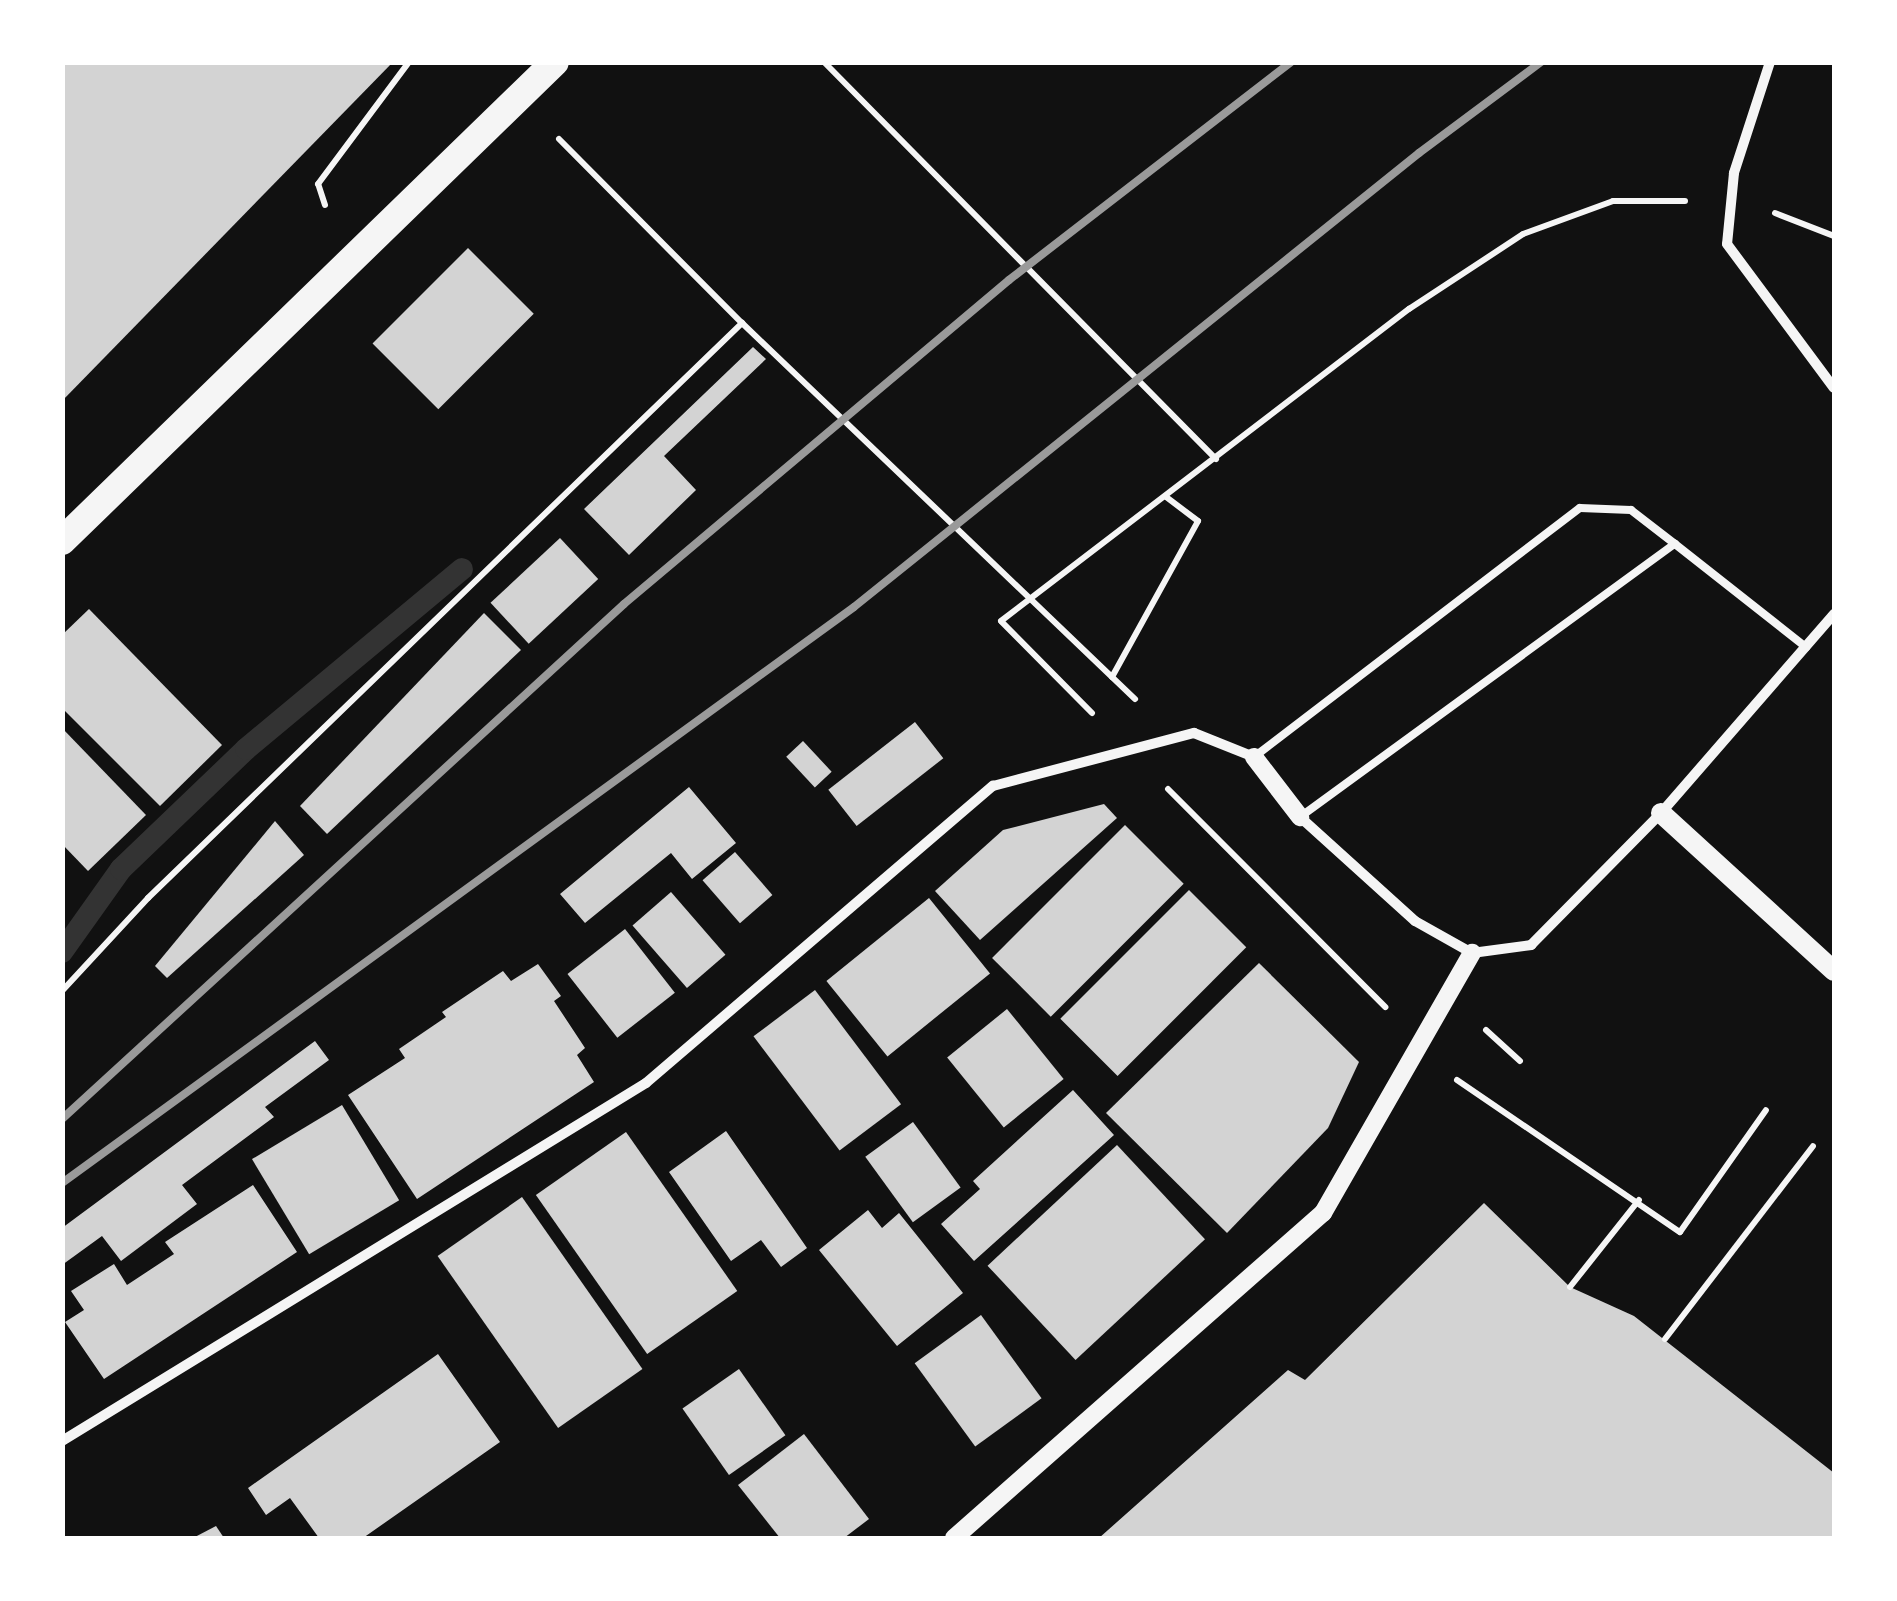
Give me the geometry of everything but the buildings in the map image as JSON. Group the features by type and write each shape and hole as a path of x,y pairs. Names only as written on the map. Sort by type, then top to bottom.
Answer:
{"highway":[{"path":"62,541 555,62"}],"main road":[{"path":"1660,813 1834,970"}],"street":[{"path":"1770,62 1734,173 1727,244 1834,388"},
{"path":"62,1441 646,1084 993,786 1194,733 1254,757 1300,817 1415,921 1472,953 1531,945 1660,813 1834,614"},
{"path":"954,1538 1324,1213 1472,953"}],"lane":[{"path":"1254,757 1580,508 1630,510 1806,647"},
{"path":"1300,817 1675,544"}],"path":[{"path":"325,205 318,184 409,62"},
{"path":"824,62 1216,459"},
{"path":"560,138 742,323 1176,738"},
{"path":"62,990 148,898 742,323"},
{"path":"1112,677 1198,521 1166,497"},
{"path":"1448,996 1520,1060"},
{"path":"1665,1339 1813,1146"},
{"path":"1570,1287 1639,1200"}],"waterway":[{"path":"62,952 121,869 246,749 462,569"}],"railway":[{"path":"62,1119 624,604 1009,280 1291,62"},
{"path":"62,1183 854,607 1419,153 1541,62"}]}
